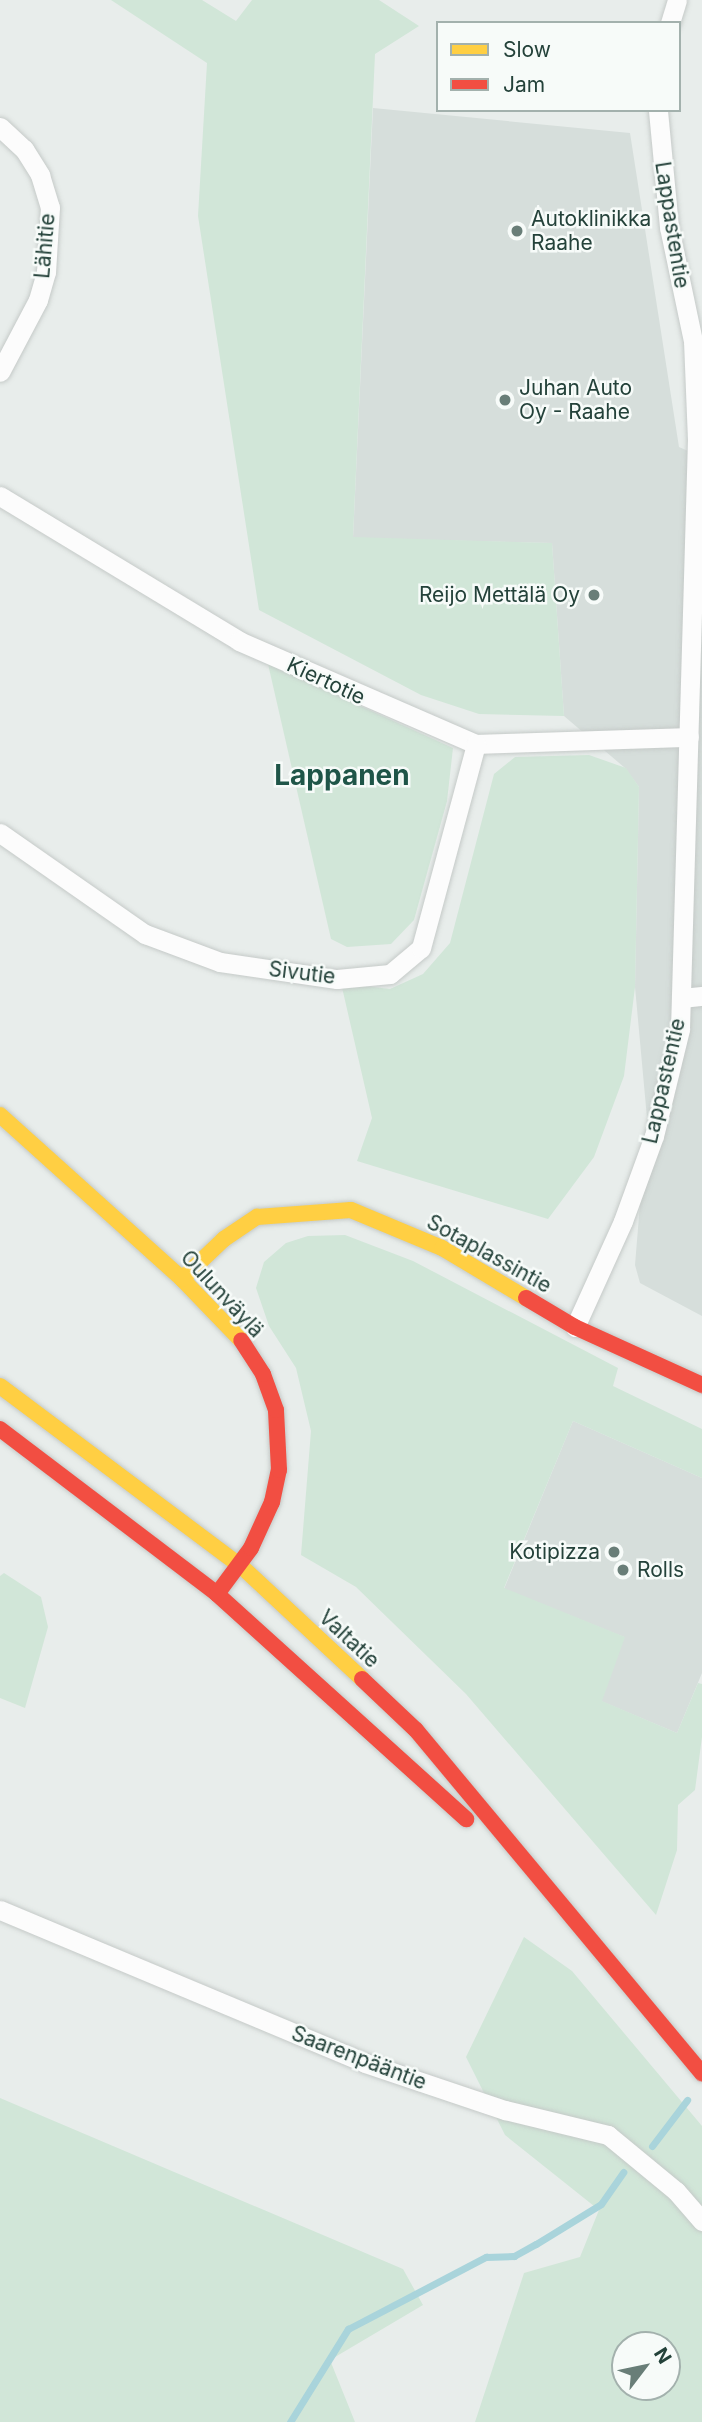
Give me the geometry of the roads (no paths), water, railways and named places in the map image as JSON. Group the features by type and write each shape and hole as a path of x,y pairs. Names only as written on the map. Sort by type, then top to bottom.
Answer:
{"main road":[{"name":"Oulunväylä","path":"0,1115 182,1279 244,1343 263,1374 275,1410 279,1470 272,1502 241,1566 216,1594"},
{"name":"Sotaplassintie","path":"182,1279 224,1239 257,1217 351,1210 442,1248 575,1327 702,1385"},
{"name":"Valtatie","path":"0,1385 241,1566 416,1730 623,1973 702,2073"},
{"name":"Valtatie","path":"0,1429 216,1594 441,1795 623,1973"}],"street":[{"path":"671,21 677,0"},
{"name":"Lappastentie","path":"575,1327 623,1221 654,1136 680,1029 697,440 693,341 669,227 658,112"},
{"name":"Lähitie","path":"0,127 24,149 40,175 50,206 46,272 38,300 0,372"},
{"name":"Kiertotie","path":"0,496 239,641 476,744 689,737"},
{"name":"Sivutie","path":"0,834 145,934 220,962 337,979 390,974 421,948 476,744"},
{"path":"682,998 702,996"},
{"name":"Saarenpääntie","path":"0,1910 365,2063 505,2110 608,2135 677,2191 702,2221"}],"waterway":[{"path":"652,2146 687,2100"},
{"path":"290,2422 348,2329 486,2257 514,2256 536,2244 601,2204 623,2172"}],"place":[{"name":"Autoklinikka Raahe","path":"517,231"},
{"name":"Juhan Auto Oy - Raahe","path":"505,400"},
{"name":"Reijo Mettälä Oy","path":"594,595"},
{"name":"Kotipizza","path":"614,1552"},
{"name":"Rolls","path":"623,1570"}],"district":[{"name":"Lappanen","path":"342,775"}]}
